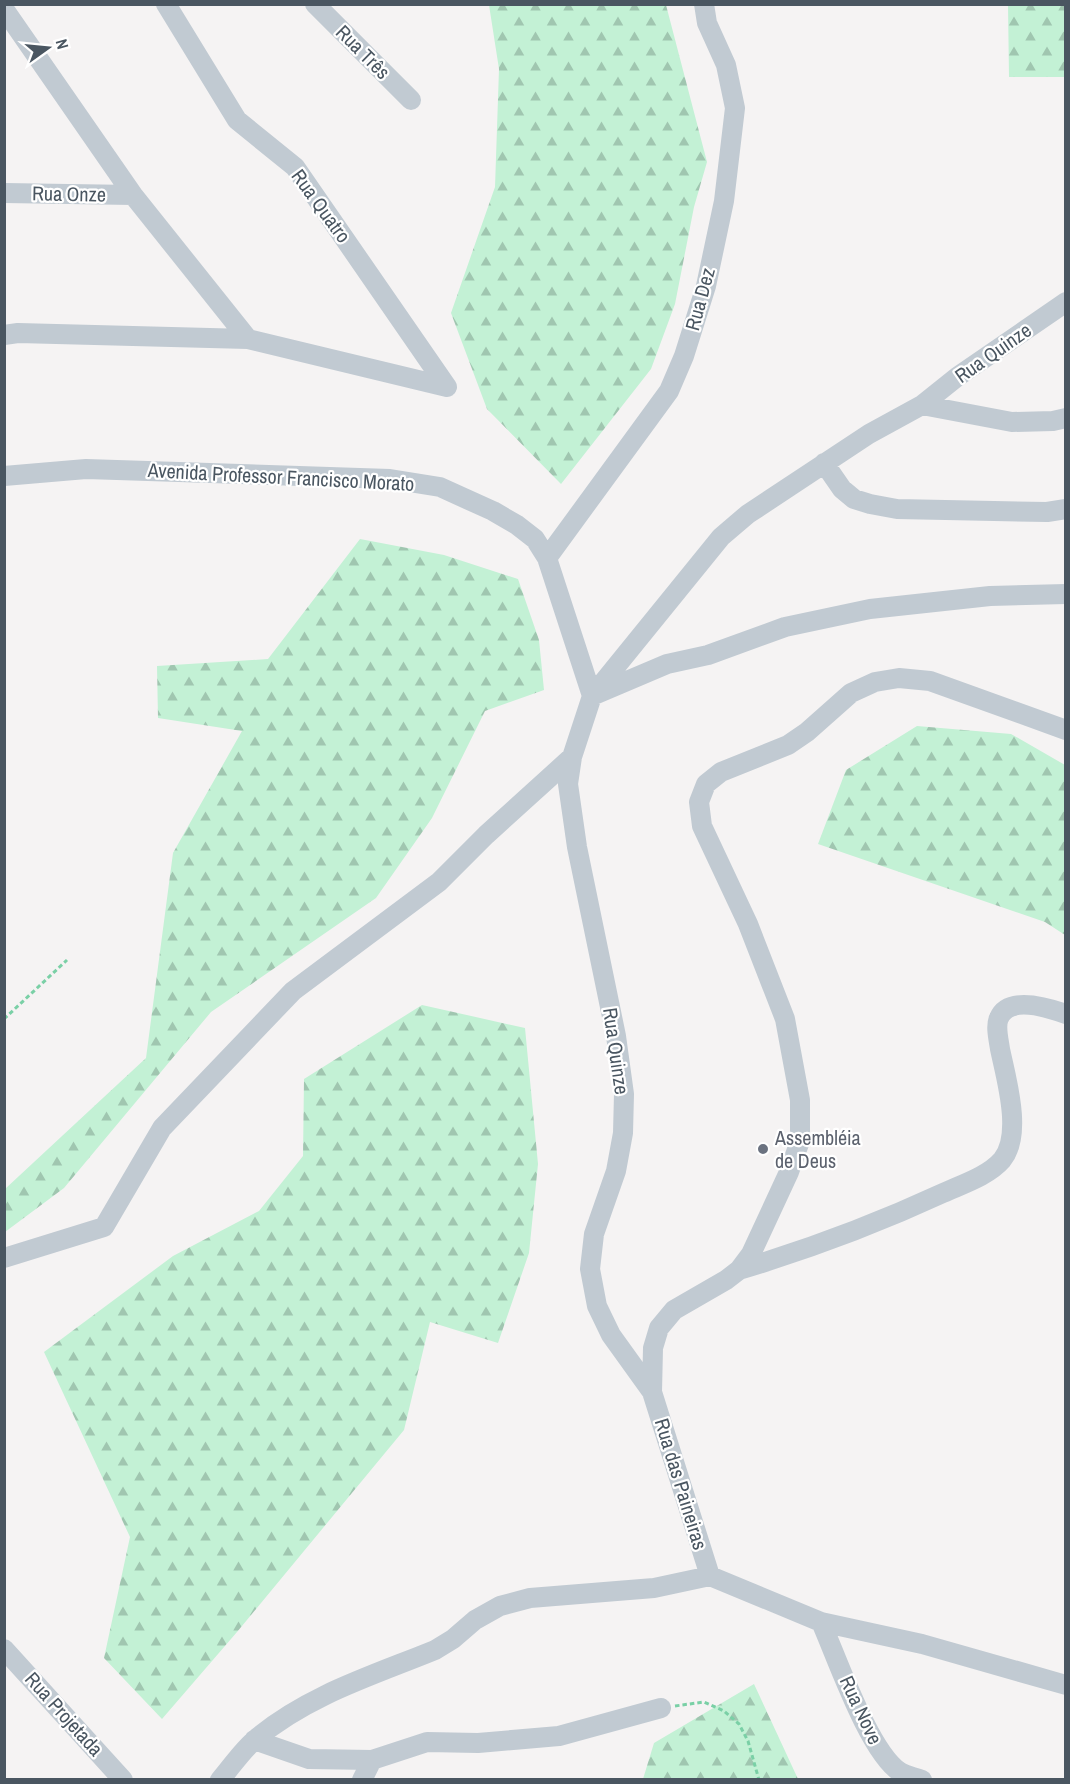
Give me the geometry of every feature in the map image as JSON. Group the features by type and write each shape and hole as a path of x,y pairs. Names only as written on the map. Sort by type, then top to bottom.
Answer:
{"street":[{"name":"Rua Quatro","path":"166,4 237,120 295,167 447,387 248,339"},
{"name":"Rua Três","path":"315,4 411,100"},
{"name":"Rua Dez","path":"548,558 669,391 684,356 706,286 724,201 735,108 726,65 707,23 704,4"},
{"path":"4,9 133,195 248,339"},
{"name":"Rua Onze","path":"4,193 133,195"},
{"name":"Rua Quinze","path":"922,405 957,377 1065,302"},
{"path":"4,335 248,339"},
{"path":"592,696 721,537 748,514 869,434 922,405 1012,423 1053,421 1065,418"},
{"path":"825,462 842,489 854,499 870,504 897,509 1047,512 1065,510"},
{"name":"Avenida Professor Francisco Morato","path":"4,476 86,469 390,478 440,487 493,511 535,539 548,558 592,696"},
{"path":"592,696 667,664 708,655 785,627 870,609 990,596 1065,594"},
{"path":"652,1392 653,1348 659,1328 674,1310 739,1270 751,1254 789,1172 800,1142 800,1100 785,1019 748,924 702,826 699,802 706,784 721,772 788,746 851,693 875,682 899,678 930,681 1065,730"},
{"name":"Rua Quinze","path":"592,696 572,757 568,784 577,847 616,1036 624,1094 623,1133 616,1171 594,1234 590,1269 597,1306 611,1335 652,1392"},
{"path":"4,1258 104,1227 162,1128 293,991 439,882 486,835 572,757"},
{"path":"739,1270 798,1252 884,1220 987,1172 1003,1158 1011,1137 1013,1111 998,1038 998,1019 1006,1009 1022,1005 1047,1008 1065,1014"},
{"name":"Rua das Paineiras","path":"652,1392 710,1576"},
{"path":"220,1779 254,1740 283,1718 312,1701 435,1650 453,1639 475,1620 500,1606 530,1598 654,1588 710,1576 821,1622 922,1644 1065,1685"},
{"name":"Rua Nove","path":"821,1622 863,1719 880,1752 901,1772 922,1779"},
{"name":"Rua Projetada","path":"4,1649 123,1779"},
{"path":"254,1740 309,1760 372,1760 427,1742 478,1743 559,1736 661,1708"},
{"path":"362,1779 372,1760"}],"path":[{"path":"4,1019 67,960"},
{"path":"661,1708 705,1702 724,1711 739,1724 748,1741 759,1779"}],"green space":[{"path":"489,5 666,5 707,162 694,207 675,304 651,369 561,484 487,409 451,313 495,187 499,69"},
{"path":"1008,5 1065,5 1065,77 1009,77"},
{"path":"360,539 444,555 518,579 539,640 544,690 485,711 432,818 376,898 211,1012 64,1188 5,1232 5,1189 146,1058 173,853 242,731 158,718 157,666 268,659"},
{"path":"917,726 1011,734 1065,765 1065,935 1045,922 818,844 846,770"},
{"path":"422,1005 525,1028 538,1164 529,1253 498,1343 430,1322 404,1430 162,1719 104,1658 130,1537 44,1352 173,1256 259,1211 303,1156 304,1079"},
{"path":"754,1684 798,1779 643,1779 654,1743"}],"place":[{"name":"Assembléia de Deus","path":"763,1149"}]}
